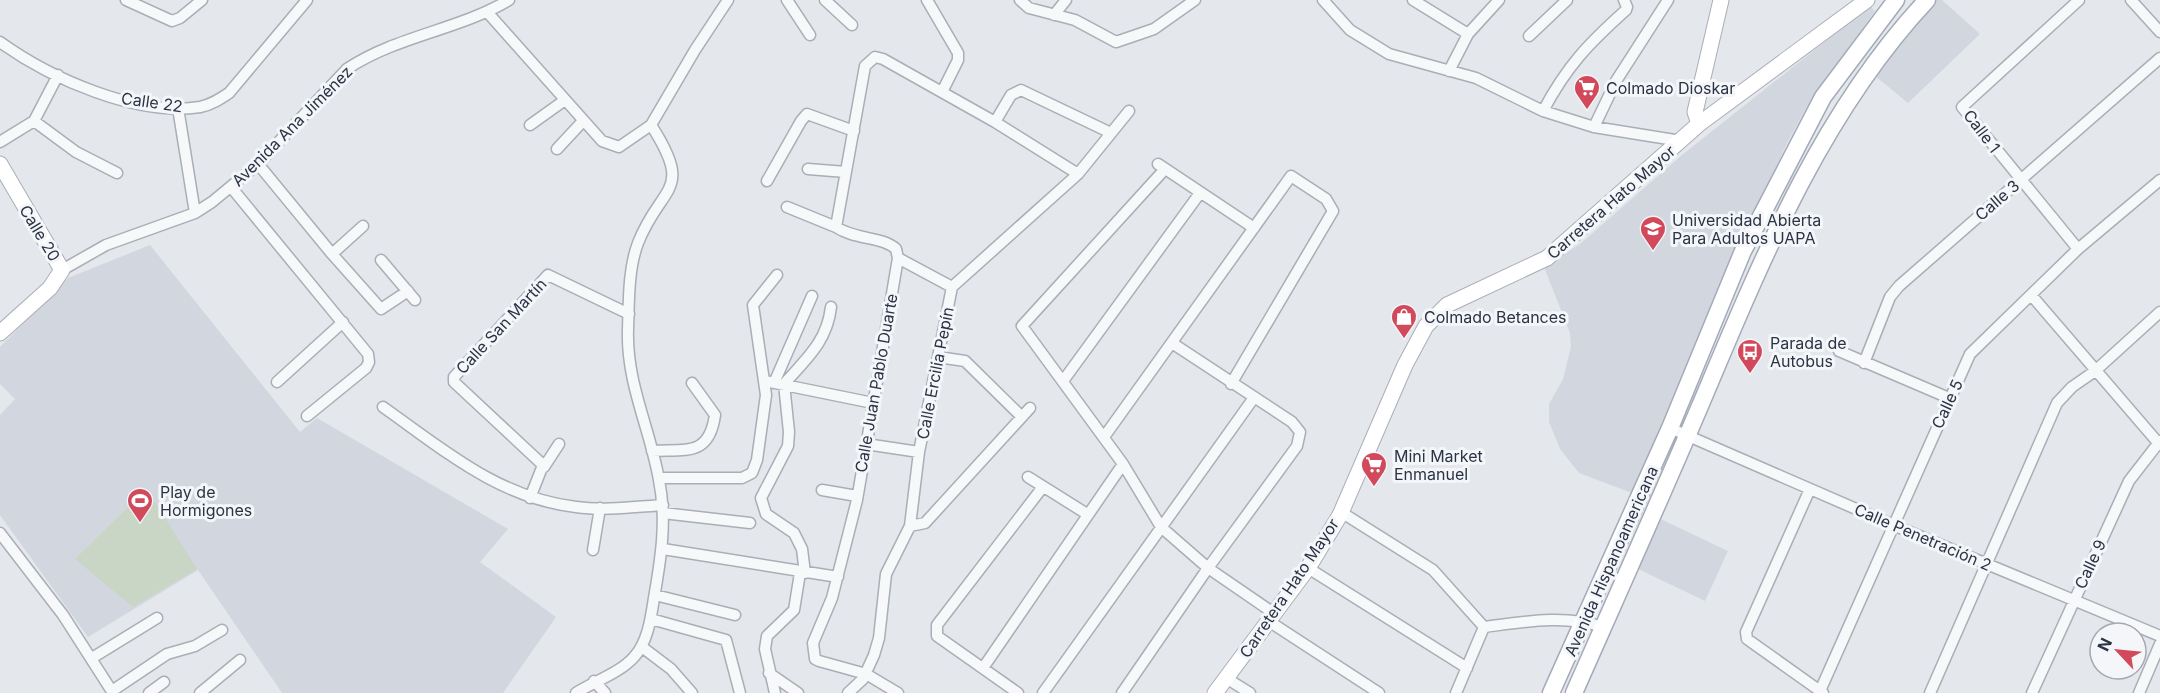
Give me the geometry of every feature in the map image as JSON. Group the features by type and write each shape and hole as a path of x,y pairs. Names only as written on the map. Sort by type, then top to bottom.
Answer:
{"main road":[{"name":"Avenida Hispanoamericana","path":"1551,693 1670,428 1743,251 1823,97 1896,0"},
{"name":"Avenida Hispanoamericana","path":"1574,693 1739,310 1839,112 1897,32 1927,0"}],"street":[{"path":"129,1 172,21 180,18 202,0"},
{"name":"Calle 22","path":"0,42 18,55 58,75 108,96 137,104 178,108 201,107 229,93 307,0"},
{"name":"Avenida Ana Jiménez","path":"0,333 50,288 62,270 106,245 195,213 231,187 258,164 347,69 359,61 387,48 488,13 509,0"},
{"path":"488,13 583,121 607,145 619,147 651,125 695,50 728,0"},
{"path":"787,0 810,36"},
{"path":"825,0 852,25"},
{"path":"927,0 958,53 958,60 942,92"},
{"path":"1020,0 1029,8 1075,20 1110,41 1123,42 1154,29 1195,0"},
{"path":"1054,15 1066,0"},
{"path":"1323,0 1350,30 1389,54 1476,78 1543,111 1594,127 1681,141"},
{"path":"1413,0 1468,34"},
{"path":"1449,71 1468,34 1499,0"},
{"path":"1529,36 1567,0"},
{"path":"1543,111 1568,69 1586,46 1626,10 1624,0"},
{"path":"1594,127 1616,81 1668,0"},
{"path":"1699,124 1695,112 1720,0"},
{"name":"Carretera Hato Mayor","path":"1215,693 1308,568 1341,512 1405,365 1426,326 1447,305 1547,258 1699,124 1867,0"},
{"name":"Calle 1","path":"2078,249 1962,107 2079,0"},
{"path":"2131,0 2160,32"},
{"path":"836,227 864,71 871,59 883,58 995,122 1078,174"},
{"name":"Calle 3","path":"1863,363 1893,291 2160,58"},
{"path":"0,142 34,121 58,75"},
{"path":"995,122 1011,95 1021,90 1111,133"},
{"path":"530,125 565,100"},
{"path":"178,108 195,213"},
{"name":"Calle Ercilia Pepín","path":"848,693 866,674 879,638 889,564 910,526 919,452 952,287 1078,174 1128,111"},
{"path":"767,181 807,114 854,130"},
{"path":"34,121 76,152 117,173"},
{"path":"557,149 583,121"},
{"path":"576,693 627,663 642,647 651,619 663,549 663,509 659,478 632,386 628,363 631,282 638,243 664,198 674,171 666,148 651,125"},
{"name":"Calle 20","path":"0,164 62,270"},
{"path":"258,164 381,309 408,291"},
{"path":"1254,228 1161,167 1022,326 1123,464 1161,527 1208,568 1272,618 1379,693"},
{"path":"808,169 846,172"},
{"path":"1104,437 1291,176 1326,199 1333,211 1231,384"},
{"name":"Calle 5","path":"1822,692 1949,398 1974,349 2032,296 2078,249 2160,180"},
{"path":"231,187 368,354 369,362 366,368 307,416"},
{"path":"1062,381 1200,193"},
{"path":"787,207 836,227 850,236 889,244 896,249 898,258 952,287"},
{"path":"332,254 363,226"},
{"name":"Calle Juan Pablo Duarte","path":"866,674 819,661 812,654 813,643 832,598 838,577 857,496 898,258"},
{"path":"381,260 415,300"},
{"name":"Calle San Martín","path":"544,466 454,382 454,377 548,275 629,314"},
{"path":"775,693 765,649 767,636 794,610 803,573 799,541 787,527 766,514 761,498 788,446 789,432 753,305 777,275"},
{"path":"659,478 742,478 752,473 758,460 764,417 774,383 812,296"},
{"path":"2032,296 2159,443"},
{"path":"774,383 813,354 823,339 829,322 831,306"},
{"path":"1930,693 2057,403 2072,387 2095,371 2160,312"},
{"path":"277,382 343,322"},
{"path":"1122,693 1208,568 1297,446 1300,432 1292,422 1253,399 1172,342"},
{"path":"1839,351 1949,398"},
{"path":"938,357 965,361 1022,417"},
{"path":"652,451 695,449 710,437 715,415 692,383"},
{"path":"774,383 873,403"},
{"path":"1043,693 1253,399"},
{"path":"383,407 479,475 530,498 576,507 663,509 750,524"},
{"path":"910,526 925,523 1030,408"},
{"path":"1670,428 1687,435"},
{"name":"Calle Penetración 2","path":"1687,435 1893,525 2160,636"},
{"name":"Calle 9","path":"2032,693 2129,481 2159,443"},
{"path":"530,498 544,466 559,444"},
{"path":"866,444 919,452"},
{"path":"983,668 1123,464"},
{"path":"1028,477 1042,488 1087,514"},
{"path":"1018,693 937,636 937,624 1042,488"},
{"path":"1810,489 1747,626 1747,639 1822,692"},
{"path":"822,490 857,496"},
{"path":"593,550 600,508"},
{"path":"1341,512 1433,570 1484,627"},
{"path":"0,533 92,658 113,692 167,654 195,646 222,630"},
{"path":"663,549 838,577"},
{"path":"1308,568 1467,668"},
{"path":"655,595 735,615"},
{"path":"92,658 157,618"},
{"path":"651,619 726,640 740,693"},
{"path":"1484,627 1534,620 1584,621 1603,627"},
{"path":"1456,693 1484,627"},
{"path":"2139,693 2160,644"},
{"path":"642,647 671,669 692,693"},
{"path":"200,693 240,660"},
{"path":"769,673 798,693"},
{"path":"866,674 898,693"},
{"path":"1227,678 1250,693"},
{"path":"594,681 605,693"},
{"path":"149,693 164,682"}],"shaded area":[{"path":"1927,0 1942,0 1980,34 1908,103 1869,71"},
{"name":"Universidad Abierta Para Adultos UAPA","path":"1870,6 1875,11 1806,108 1786,145 1632,493 1579,473 1560,449 1549,422 1549,404 1563,379 1571,347 1570,333 1544,267 1580,244 1682,155"},
{"path":"150,245 300,432 317,418 508,529 480,562 556,617 503,693 282,693 198,570 88,637 0,515 0,415 15,399 0,384 0,347 68,278"},
{"path":"1652,515 1728,551 1705,601 1630,565"}],"green space":[{"name":"Play de Hormigones","path":"147,489 197,569 133,607 75,559"}],"place":[{"name":"Colmado Dioskar","path":"1587,111"},
{"name":"Universidad Abierta Para Adultos UAPA","path":"1653,252"},
{"name":"Colmado Betances","path":"1404,340"},
{"name":"Parada de Autobus","path":"1750,375"},
{"name":"Mini Market Enmanuel","path":"1374,488"},
{"name":"Play de Hormigones","path":"140,524"}]}
